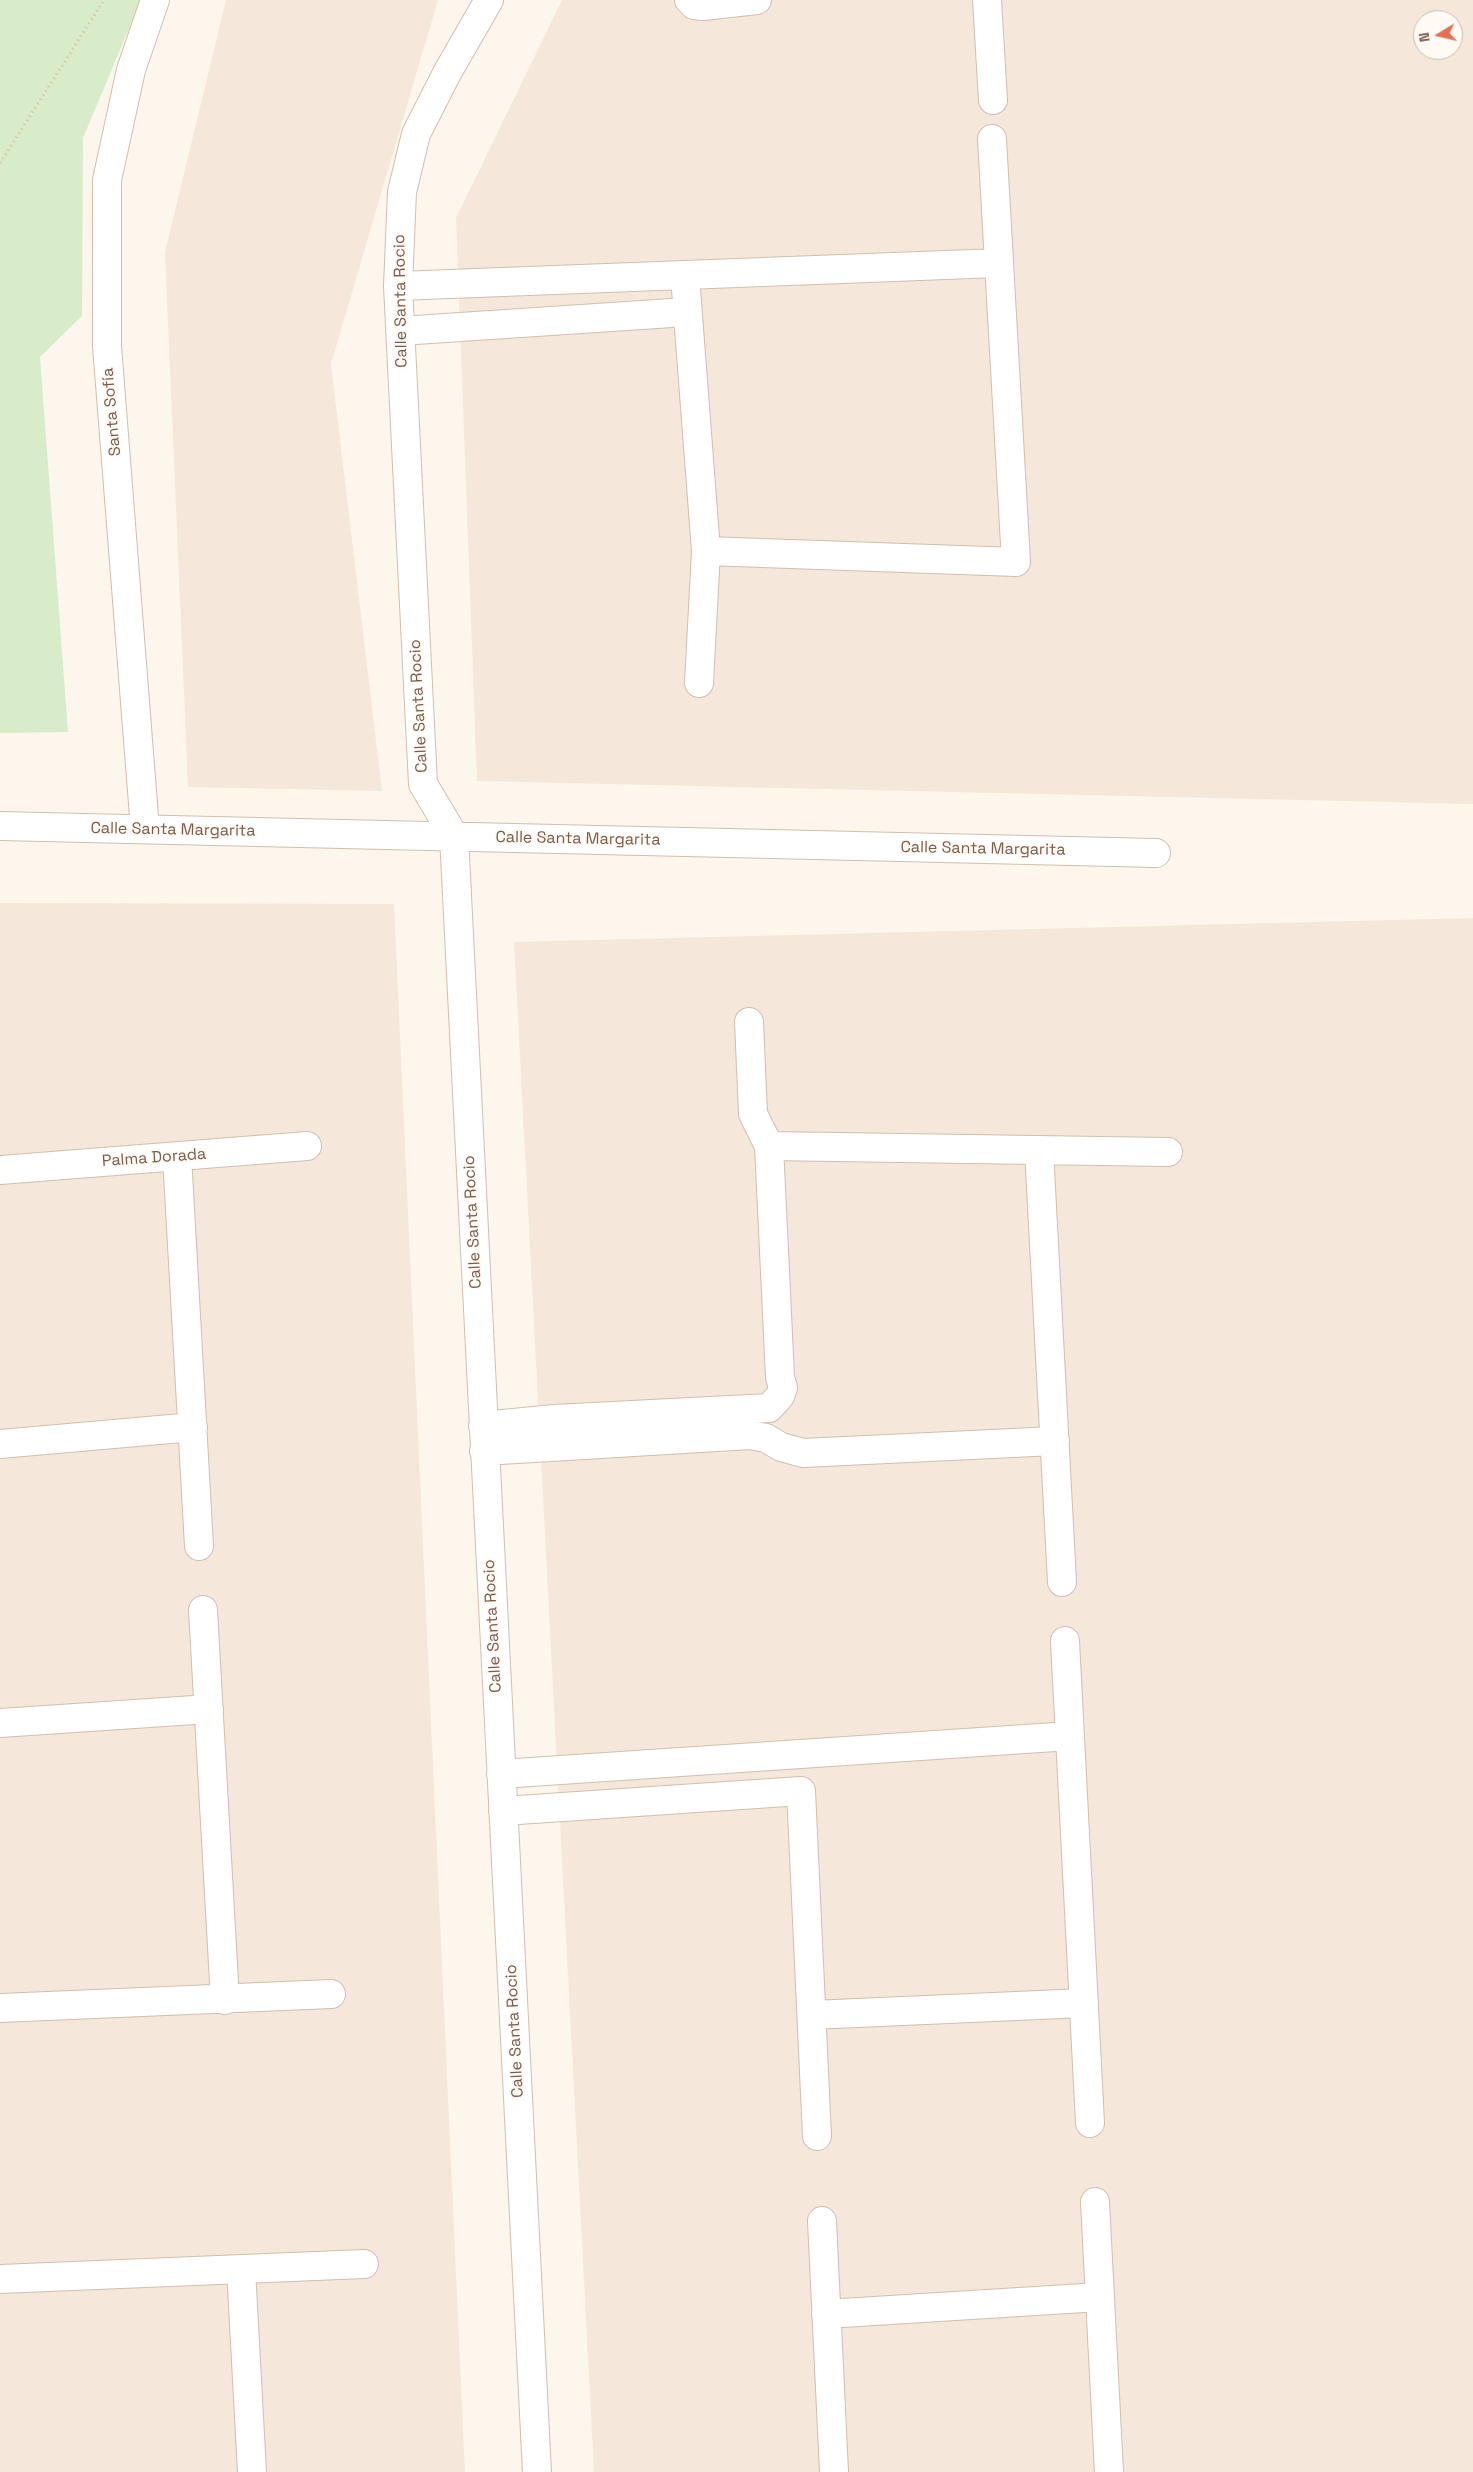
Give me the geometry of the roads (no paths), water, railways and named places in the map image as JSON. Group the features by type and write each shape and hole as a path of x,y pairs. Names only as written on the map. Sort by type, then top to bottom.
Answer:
{"street":[{"name":"Santa Sofía","path":"145,829 107,346 107,180 131,70 156,0"},
{"name":"Calle Santa Rocio","path":"489,0 447,73 416,134 402,192 398,286 423,784 454,836 537,2472"},
{"path":"688,0 703,6 757,0"},
{"path":"987,0 993,100"},
{"path":"706,551 1016,562 992,139"},
{"path":"398,286 998,263"},
{"path":"685,276 706,551 698,683"},
{"path":"400,331 687,312"},
{"name":"Calle Santa Margarita","path":"0,826 1156,853"},
{"path":"484,1438 554,1419 769,1408 774,1403 782,1388 769,1146 753,1114 749,1022"},
{"name":"Palma Dorada","path":"0,1170 308,1146"},
{"path":"769,1146 1168,1152"},
{"path":"1040,1150 1062,1582"},
{"path":"177,1156 200,1546"},
{"path":"0,1444 193,1427"},
{"path":"484,1438 750,1435 766,1438 781,1448 802,1453 1055,1441"},
{"path":"203,1610 225,2000"},
{"path":"1065,1640 1090,2123"},
{"path":"0,1723 209,1708"},
{"path":"501,1774 1070,1736"},
{"path":"503,1810 801,1791 817,2136"},
{"path":"0,2008 225,2000 331,1994"},
{"path":"812,2015 1084,2003"},
{"path":"1095,2202 1109,2472"},
{"path":"822,2221 834,2472"},
{"path":"0,2279 364,2264"},
{"path":"241,2269 252,2472"},
{"path":"826,2314 1100,2297"}]}
